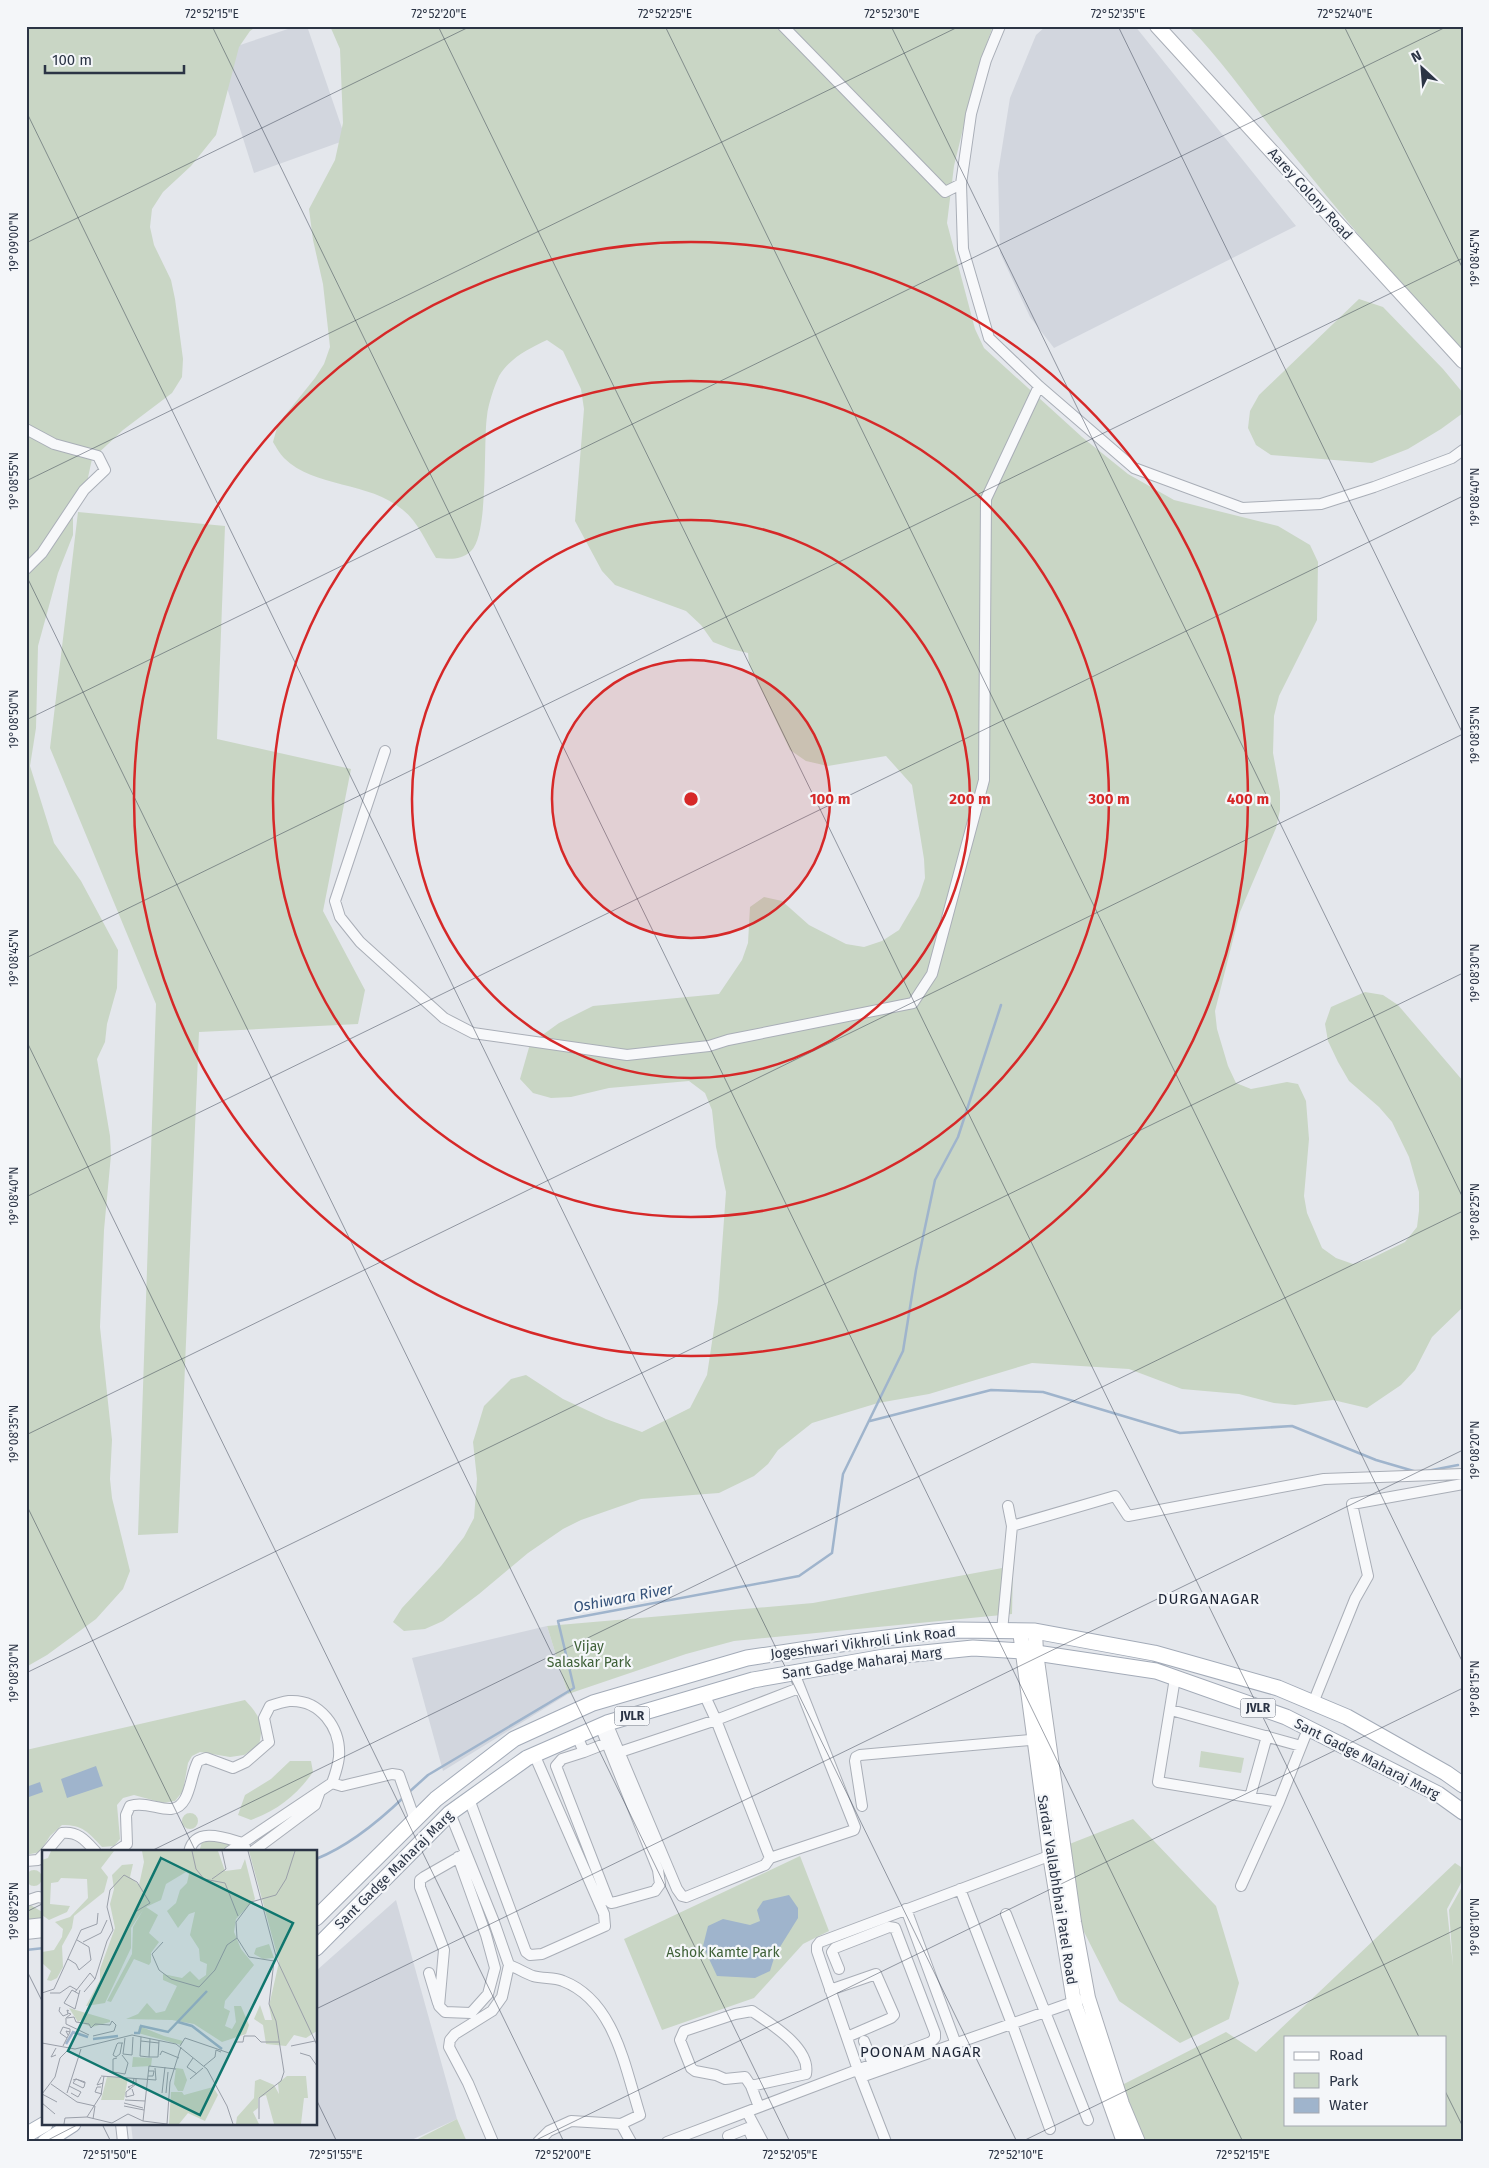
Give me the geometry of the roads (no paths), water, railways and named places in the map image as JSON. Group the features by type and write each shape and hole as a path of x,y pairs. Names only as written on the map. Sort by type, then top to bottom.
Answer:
{"main road":[{"name":"Aarey Colony Road","path":"1157,26 1463,362"},
{"name":"Jogeshwari Vikhroli Link Road","path":"318,1916 436,1799 514,1739 593,1703 746,1658 934,1632 955,1630 1028,1631 1154,1653 1278,1688 1347,1717 1446,1773 1463,1785"},
{"name":"Sardar Vallabhbhai Patel Road","path":"1028,1631 1029,1652 1042,1739 1064,1852 1081,2000 1138,2142"},
{"name":"Sant Gadge Maharaj Marg","path":"318,1946 450,1813 534,1754 604,1724 753,1680 884,1657 973,1648 1029,1652 1156,1671 1286,1717 1438,1794 1463,1812"},
{"name":"Sardar Vallabhbhai Patel Road","path":"1042,1739 1050,1854 1081,2000 1124,2142"},
{"path":"26,2135 42,2126"},
{"path":"45,2142 70,2126"}],"street":[{"path":"783,26 945,192 961,184"},
{"path":"1000,26 986,60 971,114 961,184 963,249 989,338 1039,386 1134,468 1242,508 1321,504 1444,461 1463,450"},
{"path":"385,751 335,901 340,917 360,942 416,995 444,1018 473,1033 627,1055 709,1046 728,1040 913,1003 932,974 984,780 986,499 1039,386"},
{"path":"26,429 54,444 98,456 105,470 84,490 42,553 26,569"},
{"path":"1012,1526 1115,1496 1128,1516 1324,1479 1463,1474"},
{"path":"1313,1703 1355,1599 1368,1576 1352,1504 1463,1484"},
{"path":"1002,1631 1012,1526 1008,1506"},
{"path":"604,1724 620,1752 677,1889 682,1896 686,1897 765,1866 770,1858 854,1830 855,1827 794,1673"},
{"path":"1175,1678 1158,1782 1279,1802"},
{"path":"620,1752 716,1720 800,1688"},
{"path":"704,1694 770,1858"},
{"path":"118,1850 126,1844 126,1815 130,1806 140,1802 172,1810 180,1806 185,1798 198,1761 206,1758 233,1768 246,1762 269,1742 264,1718 270,1706 290,1701 308,1705 326,1715 337,1733 338,1742 339,1756 332,1783 248,1849 211,1835 204,1836 192,1844 190,1850"},
{"path":"1171,1710 1301,1746"},
{"path":"604,1724 606,1742 658,1870 660,1884 655,1891 611,1903 608,1900 556,1766 562,1759 606,1742"},
{"path":"1241,1886 1279,1802 1308,1729"},
{"path":"328,1732 338,1742"},
{"path":"576,1736 584,1752"},
{"path":"1250,1797 1267,1736"},
{"path":"862,1806 855,1761 856,1757 860,1754 1042,1739"},
{"path":"469,1799 526,1952 530,1955 542,1954 605,1926 604,1914 534,1754"},
{"path":"332,1783 342,1786 395,1773 400,1776 415,1820"},
{"path":"429,1974 439,2006 445,2012 467,2013 475,2011 488,1994 495,1968 450,1813"},
{"path":"48,1850 62,1833 72,1832 82,1838 94,1850"},
{"path":"886,2142 830,1990 817,1950 818,1944 1050,1854 1064,1852"},
{"path":"462,1855 509,1965 502,1997 492,2011 455,2034 450,2040 449,2047 468,2083 492,2142"},
{"path":"439,2006 444,1950 420,1883 424,1877 462,1855"},
{"path":"26,1861 38,1860 42,1856"},
{"path":"960,1889 1050,2129"},
{"path":"26,1901 42,1898"},
{"path":"906,1910 956,2044"},
{"path":"1006,1914 1088,2120"},
{"path":"26,1925 42,1923"},
{"path":"839,1969 832,1952 835,1948 889,1927 896,1929 935,2036 930,2042 873,2064 859,2073"},
{"path":"26,1934 42,1932"},
{"path":"509,1965 534,1976 562,1980 589,1996 604,2015 618,2048 640,2115 621,2124 571,2121 549,2131 538,2142"},
{"path":"830,1990 876,1974 894,2015 893,2018 847,2037"},
{"path":"667,2142 759,2107 859,2073 956,2044 1081,2000"},
{"path":"751,2086 806,2074 808,2066 796,2046 774,2026 752,2011 735,2014 684,2031 680,2040 691,2068 725,2079 746,2077 759,2107"},
{"path":"864,2041 873,2064"},
{"path":"747,2112 763,2142"},
{"path":"722,2121 729,2139 748,2128 754,2142"},
{"path":"621,2124 631,2142"},
{"path":"121,2126 124,2142"}],"water":[{"path":"96,1766 103,1786 67,1798 61,1779"},
{"path":"40,1782 43,1792 26,1798 26,1787"},
{"path":"789,1895 798,1908 798,1918 775,1955 770,1971 755,1978 717,1976 703,1946 708,1926 723,1919 750,1925 760,1921 757,1910 763,1901"}],"waterway":[{"name":"Oshiwara River","path":"408,1793 428,1775 574,1688 558,1621 799,1576 832,1553 843,1474 903,1351 916,1270 935,1180 958,1137 1001,1005"},
{"path":"870,1421 991,1390 1043,1392 1180,1433 1292,1426 1376,1460 1417,1472"},
{"path":"1427,1471 1458,1465"},
{"name":"Oshiwara River","path":"318,1858 352,1840 404,1797"},
{"name":"Oshiwara River","path":"26,1950 42,1948"}],"district":[{"name":"DURGANAGAR","path":"1209,1599"},
{"name":"POONAM NAGAR","path":"921,2052"}],"park label":[{"name":"Vijay Salaskar Park","path":"589,1654"},
{"name":"Ashok Kamte Park","path":"723,1952"}]}
